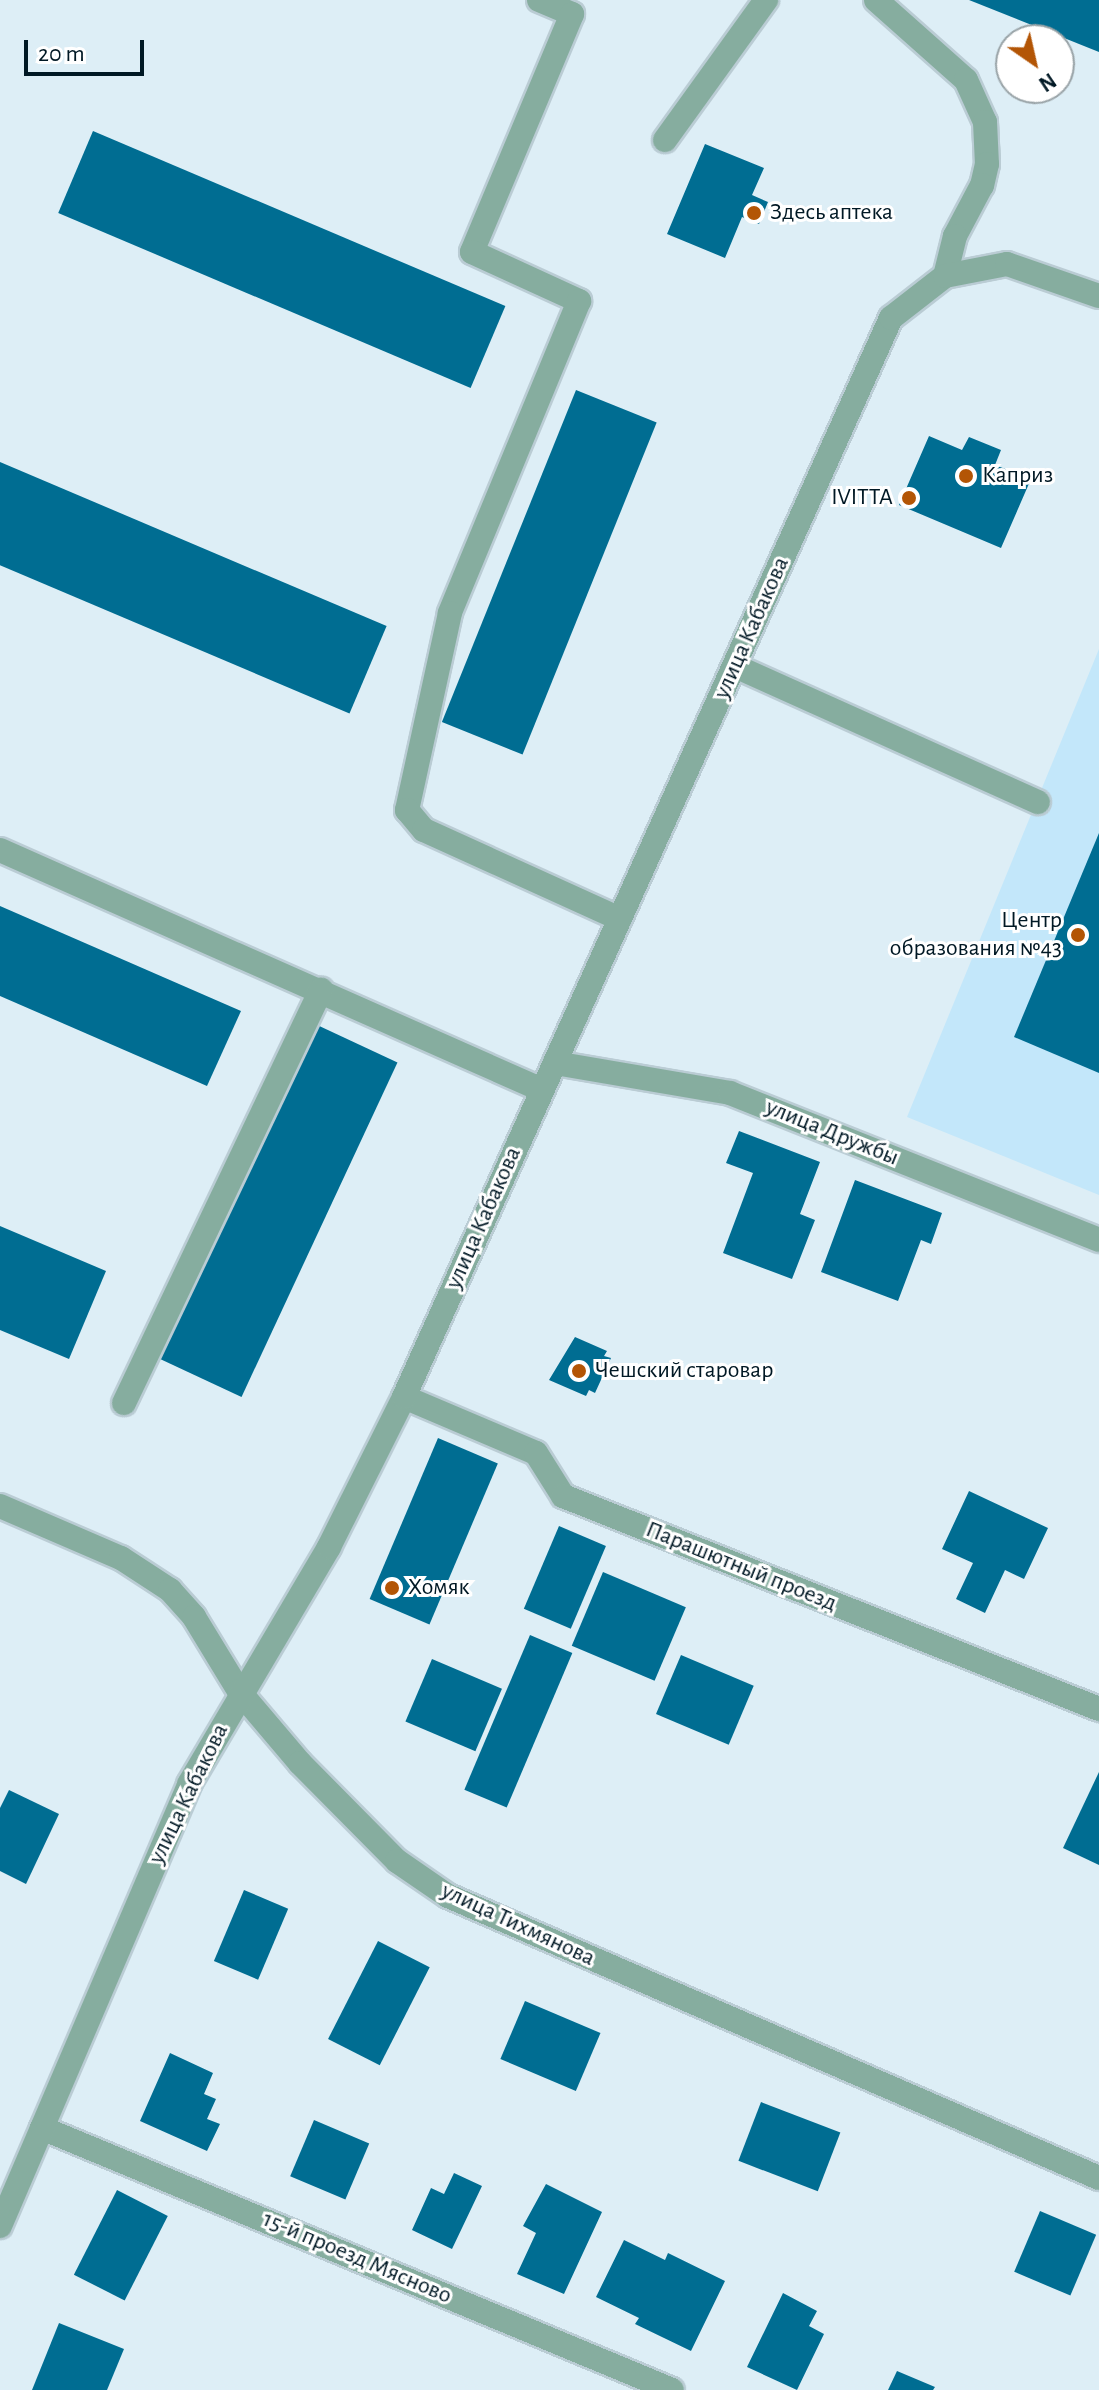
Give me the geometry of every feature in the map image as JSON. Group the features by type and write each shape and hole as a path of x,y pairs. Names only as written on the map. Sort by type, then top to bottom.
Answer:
{"street":[{"path":"539,0 572,14 472,252 579,301 450,613 407,810 424,830 620,919"},
{"path":"665,140 766,0"},
{"path":"876,0 951,63 966,80 985,122 987,164 982,185 955,236 945,276"},
{"name":"улица Кабакова","path":"0,2226 189,1784 239,1691 329,1547 404,1397 891,318 945,276 1007,264 1099,296"},
{"path":"735,666 1038,802"},
{"path":"0,850 542,1090"},
{"path":"124,1403 321,990"},
{"name":"улица Дружбы","path":"555,1063 730,1093 1099,1240"},
{"name":"Парашютный проезд","path":"404,1397 536,1453 563,1496 1099,1709"},
{"name":"улица Тихмянова","path":"0,1506 121,1558 170,1590 194,1617 239,1691 300,1763 397,1861 448,1896 1099,2178"},
{"name":"15-й проезд Мясново","path":"42,2128 672,2390"}],"shaded area":[{"path":"1099,649 1099,1195 907,1117"}],"building":[{"path":"969,0 1099,0 1099,52 1075,42 1075,24 1029,24"},
{"path":"93,131 505,306 471,388 58,213"},
{"path":"705,144 764,168 752,195 768,202 759,224 742,217 725,258 667,234"},
{"path":"576,390 657,423 523,755 442,722"},
{"path":"929,436 962,450 969,437 1001,450 995,465 1031,479 1001,548 899,505"},
{"path":"0,462 387,626 349,714 0,565"},
{"name":"Центр образования №43","path":"1099,833 1099,1073 1014,1037"},
{"path":"0,906 241,1011 207,1086 0,996"},
{"path":"315,1024 397,1062 242,1397 159,1358"},
{"path":"739,1131 820,1162 800,1214 815,1220 792,1279 723,1253 753,1173 726,1163"},
{"path":"855,1180 942,1213 931,1244 921,1240 898,1301 821,1272"},
{"path":"0,1226 106,1271 69,1359 0,1330"},
{"name":"Чешский старовар","path":"575,1337 607,1351 604,1356 611,1358 595,1393 589,1390 586,1396 549,1380"},
{"path":"438,1438 498,1463 429,1624 370,1599"},
{"path":"969,1491 1048,1528 1024,1579 1005,1570 985,1613 956,1599 973,1563 942,1549"},
{"path":"559,1526 606,1546 571,1629 524,1609"},
{"path":"603,1572 686,1607 655,1681 572,1646"},
{"path":"530,1635 572,1653 507,1808 464,1790"},
{"path":"681,1655 754,1686 729,1745 656,1714"},
{"path":"432,1659 502,1689 475,1751 405,1722"},
{"path":"1099,1772 1099,1865 1063,1848"},
{"path":"9,1790 59,1814 26,1884 0,1871 0,1808"},
{"path":"244,1890 288,1909 258,1980 214,1961"},
{"path":"378,1941 430,1967 380,2065 328,2039"},
{"path":"525,2001 600,2033 576,2091 500,2059"},
{"path":"170,2053 213,2073 204,2094 216,2099 207,2119 220,2124 207,2151 140,2121"},
{"path":"761,2102 840,2132 818,2191 738,2161"},
{"path":"314,2120 369,2143 345,2200 290,2176"},
{"path":"454,2173 482,2186 452,2249 412,2230 431,2188 444,2194"},
{"path":"546,2184 602,2212 564,2294 517,2274 536,2233 523,2226"},
{"path":"117,2190 168,2216 125,2301 74,2275"},
{"path":"1040,2211 1096,2235 1070,2296 1014,2272"},
{"path":"624,2240 665,2260 668,2253 725,2281 691,2351 635,2324 639,2318 596,2297"},
{"path":"783,2293 817,2311 809,2326 824,2334 797,2390 747,2367"},
{"path":"59,2323 124,2349 107,2390 32,2390"},
{"path":"897,2371 935,2387 933,2390 888,2390"}],"place":[{"name":"Здесь аптека","path":"754,213"},
{"name":"Каприз","path":"966,476"},
{"name":"IVITTA","path":"909,498"},
{"name":"Центр образования №43","path":"1078,935"},
{"name":"Чешский старовар","path":"579,1371"},
{"name":"Хомяк","path":"392,1588"}]}
